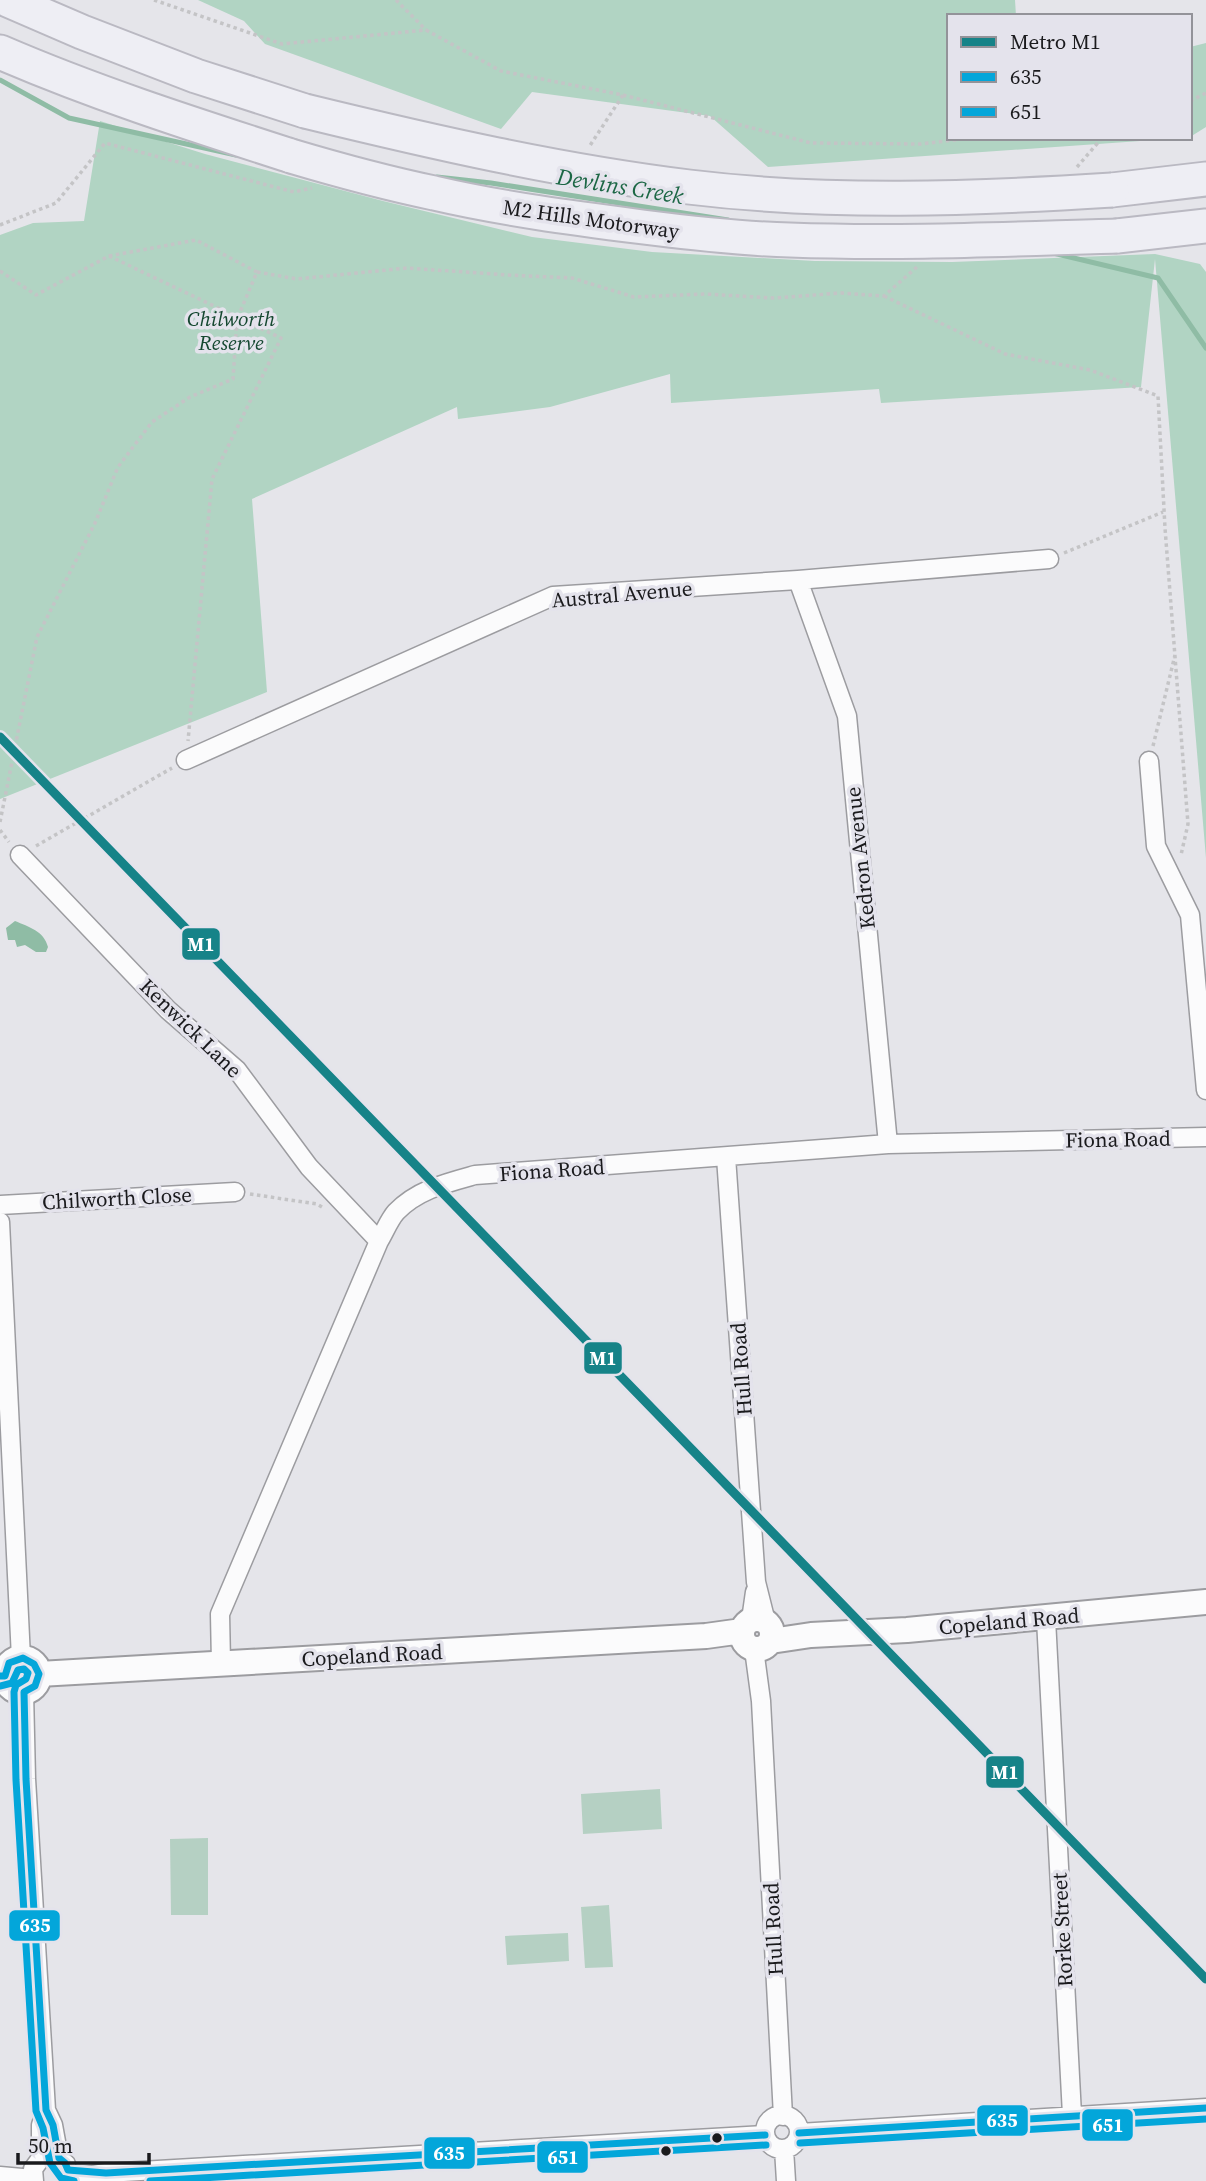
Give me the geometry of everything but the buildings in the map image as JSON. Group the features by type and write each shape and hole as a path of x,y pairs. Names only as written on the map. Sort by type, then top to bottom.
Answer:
{"highway":[{"path":"8,0 196,76 305,111 445,145 595,174 691,187 796,196 909,198 1005,197 1112,190 1206,179"},
{"name":"M2 Hills Motorway","path":"0,52 137,106 291,156 422,191 574,218 705,234 788,240 884,242 1117,236 1206,226"}],"main road":[{"name":"Copeland Road","path":"31,1683 221,1663 706,1636 907,1630 1206,1602"},
{"path":"8,1670 32,1661 37,1667 31,1683"}],"street":[{"name":"Austral Avenue","path":"186,760 553,596 798,580 1049,559"},
{"name":"Kedron Avenue","path":"798,580 846,716 888,1144"},
{"path":"1149,761 1156,846 1190,915 1206,1090"},
{"name":"Kenwick Lane","path":"20,855 168,1010 237,1070 309,1167 379,1241"},
{"name":"Fiona Road","path":"221,1663 220,1614 379,1241 395,1213 418,1194 475,1175 888,1144 1206,1137"},
{"name":"Hull Road","path":"726,1157 756,1582 783,2116"},
{"name":"Chilworth Close","path":"0,1205 234,1192"},
{"path":"0,1222 8,1670"},
{"name":"Rorke Street","path":"1046,1619 1072,2115"},
{"path":"31,1683 26,1779 46,2110 53,2125 65,2172"},
{"path":"799,2133 1206,2108"},
{"path":"35,2172 41,2124 46,2110"},
{"path":"783,2116 794,2121 799,2133 794,2144 784,2149 772,2146 765,2135 769,2121 783,2116"},
{"path":"2,2176 11,2178 35,2172 49,2156 65,2172 106,2173 765,2135"},
{"path":"784,2149 786,2181"}],"path":[{"path":"396,0 426,30"},
{"path":"623,95 811,144 921,144 954,140"},
{"path":"1072,173 1100,140"},
{"path":"0,271 36,295 109,256 197,240 257,272 297,279 407,268 572,278 634,297 705,294 773,298 842,293 884,296 1005,354 1090,370 1158,396 1188,824 1174,881"},
{"path":"20,855 186,760 212,479 281,338 109,256"},
{"path":"884,296 921,262"},
{"path":"0,822 37,637 94,523 118,467 152,422 190,397 233,379 237,319 257,272"},
{"path":"1049,559 1164,511"},
{"path":"1149,761 1176,649"},
{"path":"234,1192 317,1204 329,1210"}],"shaded area":[{"path":"15,921 43,937 48,947 46,952 36,952 25,945 17,947 15,940 8,940 6,928"},
{"path":"660,1789 662,1829 583,1834 581,1794"},
{"path":"208,1838 208,1915 171,1915 170,1839"},
{"path":"609,1905 613,1967 585,1968 581,1907"},
{"path":"568,1933 569,1961 507,1965 505,1936"}],"green space":[{"path":"198,0 1015,0 1016,14 947,14 947,140 1154,140 768,167 710,116 532,92 501,129 265,44 244,21"},
{"path":"1206,43 1206,127 1192,136 1192,46"},
{"name":"Chilworth Reserve","path":"100,121 205,154 532,237 652,252 815,261 952,262 1155,254 1200,264 1206,272 1206,858 1155,259 1141,387 881,403 879,389 671,403 670,374 550,407 458,419 457,407 252,499 267,692 0,799 0,235 33,223 84,221"}],"waterway":[{"name":"Devlins Creek","path":"0,80 69,118 236,155"},
{"name":"Devlins Creek","path":"437,177 728,220"},
{"name":"Devlins Creek","path":"1053,253 1158,278 1206,348"}],"metro line":[{"name":"M1","path":"0,737 1206,1979"}],"transit line":[{"name":"635","path":"0,1676 5,1676 9,1663 23,1658 34,1664 39,1674 35,1686 24,1692 26,1779 46,2110 53,2125 59,2158 68,2170 106,2173 765,2135"},
{"name":"651","path":"0,1686 12,1683 18,1670 24,1669 28,1673 26,1679 16,1685 14,1692 16,1780 36,2111 43,2128 50,2163 61,2178 74,2181"},
{"name":"635","path":"799,2133 1206,2108"},
{"name":"651","path":"800,2143 1206,2119"},
{"name":"651","path":"150,2181 766,2145"}]}
